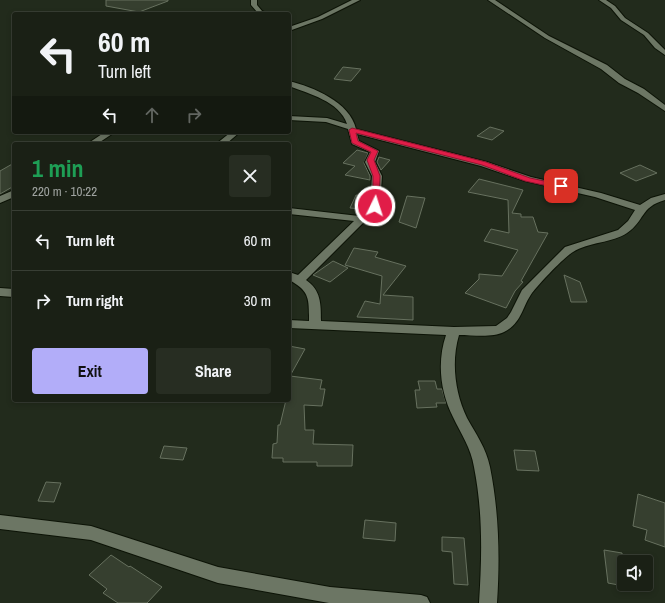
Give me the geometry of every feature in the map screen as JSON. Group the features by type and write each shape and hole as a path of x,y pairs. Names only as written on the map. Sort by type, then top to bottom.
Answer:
{"street":[{"path":"254,0 254,5 260,12"},
{"path":"291,27 320,18 357,0"},
{"path":"491,0 547,37 604,67 623,82 641,91 665,109"},
{"path":"602,0 613,7 623,19 646,34 657,47 665,53"},
{"path":"291,84 328,99 347,115 355,142 375,151 370,160 376,176 375,206 294,278 308,286 314,293 315,324"},
{"path":"291,118 327,120 352,129 484,164 528,179 598,195 640,208"},
{"path":"94,142 107,134"},
{"path":"223,142 233,134"},
{"path":"0,200 12,194"},
{"path":"291,324 454,331 490,331 500,329 511,321 517,313 526,294 548,269 573,246 626,229 640,208 652,200 665,197"},
{"path":"291,211 362,219"},
{"path":"0,292 12,293"},
{"path":"454,331 448,349 449,378 457,411 476,447 484,472 488,505 490,579 488,603"},
{"path":"0,522 91,533 218,575 330,595 421,603"}],"building":[{"path":"106,0 168,1 139,12 106,6"},
{"path":"343,67 361,69 351,81 334,79"},
{"path":"490,127 504,131 492,140 477,136"},
{"path":"357,150 368,153 364,163 370,176 370,180 345,175 355,166 343,163"},
{"path":"379,157 390,160 381,170 377,162"},
{"path":"12,164 12,187 0,194 0,171"},
{"path":"640,165 657,173 636,181 620,173"},
{"path":"479,179 523,190 512,213 521,214 521,217 533,217 538,232 548,233 521,281 523,282 515,291 506,308 465,293 479,279 479,274 502,276 518,250 484,241 491,229 509,233 508,200 468,192"},
{"path":"356,195 369,197 369,204 363,209 350,208"},
{"path":"407,196 425,198 416,228 399,222"},
{"path":"354,248 378,252 375,257 406,266 383,295 413,297 413,320 357,317 365,301 380,304 382,276 345,265"},
{"path":"333,261 348,268 330,282 313,275"},
{"path":"564,275 580,282 587,302 571,302"},
{"path":"291,346 305,349 291,374"},
{"path":"291,376 322,380 320,389 325,389 322,406 304,405 305,430 314,430 313,444 353,445 352,466 317,466 317,462 283,462 283,458 272,458 273,444 277,443 278,425 280,425 286,402 291,402"},
{"path":"418,381 435,381 437,389 442,389 446,403 436,403 437,407 417,408 415,390 420,390"},
{"path":"164,446 187,448 183,460 160,458"},
{"path":"514,450 535,451 539,471 517,470"},
{"path":"46,482 61,483 54,502 38,501"},
{"path":"638,494 665,503 665,547 645,540 647,530 633,526"},
{"path":"365,520 396,523 395,541 363,538"},
{"path":"442,537 464,538 468,585 454,584 452,552 442,551"},
{"path":"604,550 622,553 622,555 617,555 617,585 608,583"},
{"path":"111,555 162,587 147,603 118,603 103,593 107,589 89,575"}],"route":[{"path":"375,206 376,176 370,160 375,151 355,142 352,130 484,164 528,179 561,186"}]}
